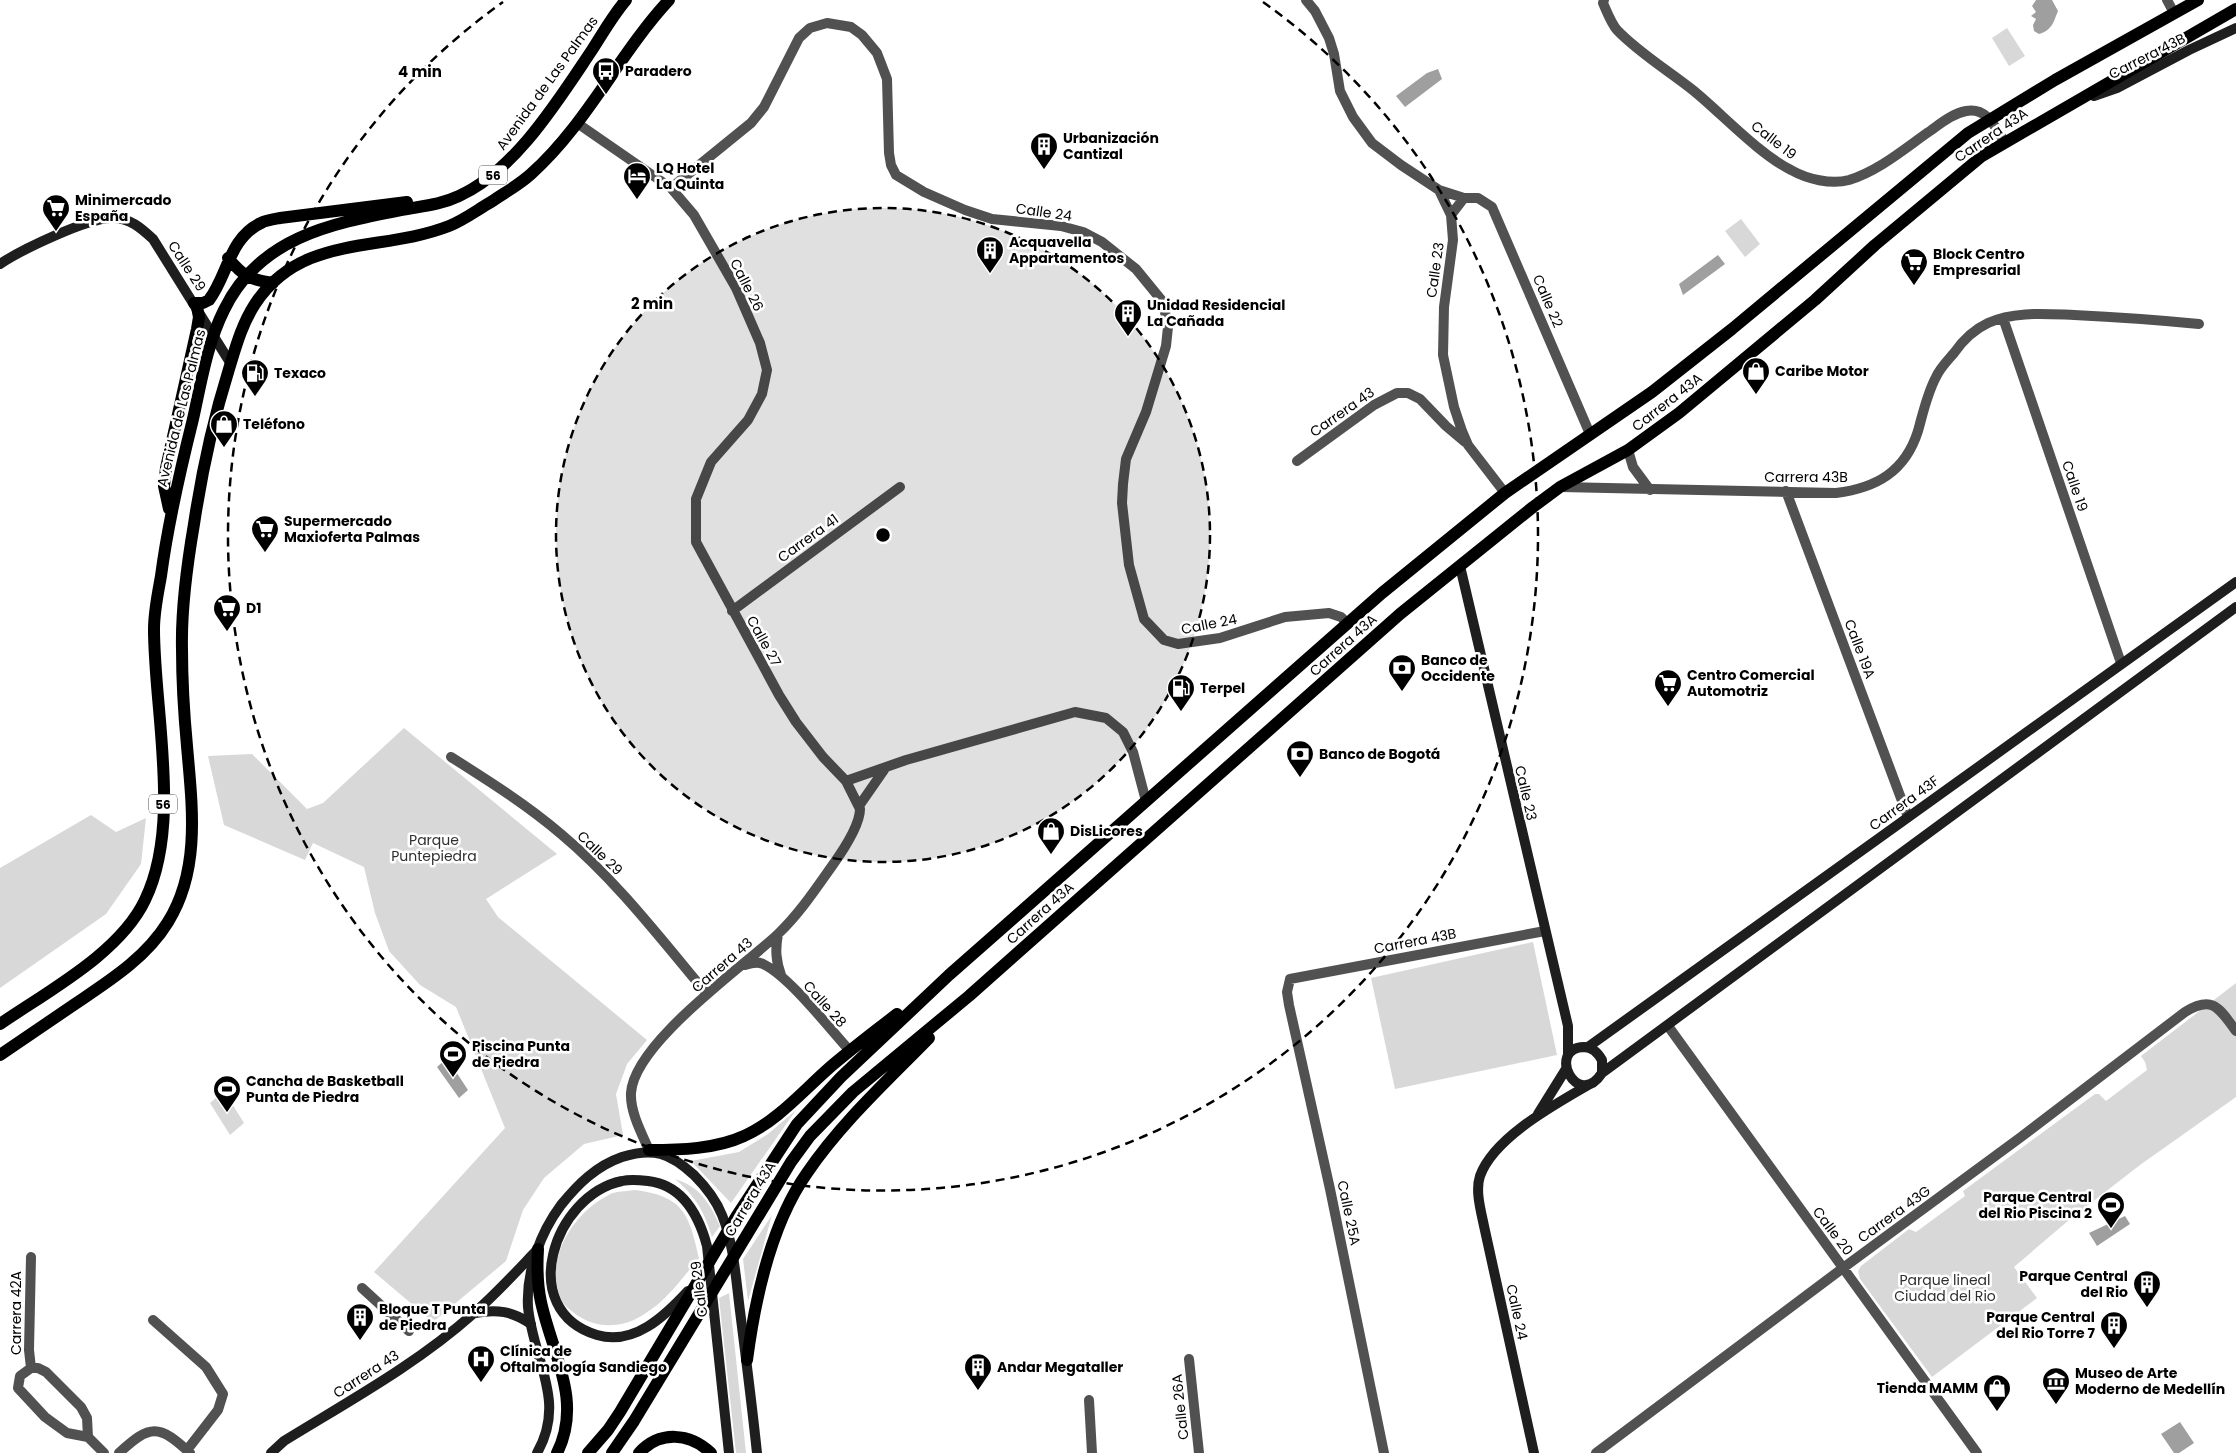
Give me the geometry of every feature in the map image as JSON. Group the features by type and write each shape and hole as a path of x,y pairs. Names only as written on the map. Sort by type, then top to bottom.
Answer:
{"main road":[{"name":"Avenida de Las Palmas","path":"0,1024 109,947 128,927 145,900 153,879 163,838 164,785 154,626 171,511 208,356 221,315 236,289 253,267 285,244 306,234 403,210 441,204 472,190 510,160 566,87 626,0"},
{"name":"56","path":"0,1055 98,988 144,952 168,922 183,890 191,854 192,820 182,649 182,616 188,556 203,468 241,330 255,304 273,283 294,266 332,250 356,244 425,234 452,225 522,182 577,123 647,23 668,0"},
{"name":"Carrera 43A","path":"588,1453 608,1430 620,1412 741,1209 797,1124 949,975 1396,581 1505,493 1652,392 1725,335 1964,136 1989,118 2198,0"},
{"name":"Carrera 43A","path":"612,1453 634,1421 791,1162 810,1136 865,1082 969,996 1400,614 1560,487 1628,450 1679,413 1815,300 1915,211 1982,156 2004,141 2236,9"},
{"path":"171,511 164,486 166,468 197,329 199,317 196,305 213,295 228,258 244,235 261,223 280,218 419,201 466,186 510,160"},
{"path":"228,258 240,272 255,281 273,283"},
{"path":"650,1150 701,1147 743,1137 768,1122 850,1051 949,975"},
{"path":"747,1360 754,1311 766,1263 786,1211 806,1174 834,1137 969,996"},
{"path":"538,1249 541,1304 560,1362 568,1410 563,1441 557,1453"},
{"path":"639,1453 655,1440 668,1437 686,1437 701,1443 712,1453"}],"street":[{"path":"1306,0 1315,11 1329,38 1334,54 1340,91 1352,117 1372,143 1401,166 1439,190"},
{"path":"2167,0 2174,14"},
{"name":"Calle 19","path":"1604,2 1616,28 1627,38 1695,92 1760,148 1789,170 1808,177 1836,182 1849,180 1874,169 1897,155 1953,115 1968,111 1981,112 1989,118"},
{"name":"Calle 24","path":"671,188 751,123 764,107 799,38 810,28 827,23 851,27 862,35 877,53 887,79 890,165 896,175 924,192 965,210 992,219 1061,226 1083,232 1102,242 1136,269 1163,302 1168,327 1166,346 1146,412 1126,460 1123,484 1122,503 1129,565 1144,619 1164,640 1178,644 1220,638 1285,617 1329,613 1341,617 1348,624"},
{"name":"Carrera 43B","path":"2069,104 2117,88 2189,50 2236,28"},
{"path":"1989,118 2004,141"},
{"name":"Calle 26","path":"577,123 671,188 694,215 736,288 760,343 767,370 762,394 748,420 712,462 696,499"},
{"name":"Calle 22","path":"1439,190 1464,198 1478,198 1492,207 1590,434"},
{"name":"Calle 23","path":"1439,190 1451,215 1453,240 1444,307 1443,355 1454,407 1468,445 1505,493"},
{"path":"1451,215 1464,198"},
{"name":"Calle 29","path":"0,264 27,249 95,220 113,218 139,225 153,239 196,305 231,364"},
{"name":"Carrera 43B","path":"1560,487 1836,493 1860,490 1878,482 1894,471 1908,452 1917,433 1926,401 1936,376 1965,338 1988,323 2003,318 2041,314 2199,324"},
{"name":"Calle 19","path":"2003,318 2121,663"},
{"name":"Carrera 43","path":"1297,462 1374,405 1398,393 1408,393 1420,398 1446,426 1468,445"},
{"path":"1431,409 1446,410 1454,407"},
{"path":"1628,450 1636,472 1650,490"},
{"name":"Carrera 41","path":"732,611 900,487"},
{"name":"Calle 19A","path":"1786,491 1908,816"},
{"name":"Calle 27","path":"696,499 696,542 732,611 796,722 823,757 846,781"},
{"name":"Calle 23","path":"1460,566 1568,1026 1568,1055"},
{"name":"Carrera 43F","path":"1586,1047 2236,582"},
{"path":"1538,1115 1592,1083 1602,1073 2236,607"},
{"path":"859,806 846,781 884,770 906,760 1075,712 1106,718 1123,732 1133,752 1146,801"},
{"name":"Calle 29","path":"451,757 487,780 561,834 628,899 708,994"},
{"name":"Carrera 43","path":"650,1150 633,1108 631,1094 644,1060 660,1040 708,994 744,965 797,915 841,854 860,814 859,806 884,770"},
{"name":"Carrera 43B","path":"1290,979 1545,931"},
{"name":"Calle 28","path":"778,934 775,948 781,975"},
{"name":"Calle 28","path":"744,965 762,963 781,975 850,1051"},
{"name":"Calle 25A","path":"1290,979 1287,992 1289,1005 1330,1190 1384,1453"},
{"name":"Carrera 43G","path":"1596,1453 2022,1137 2184,1012 2198,1004 2210,1004 2221,1011 2236,1031"},
{"name":"Calle 23","path":"1568,1026 1586,1047"},
{"name":"Calle 20","path":"1668,1026 1976,1453"},
{"path":"1538,1115 1566,1068 1568,1055 1577,1048 1586,1047 1594,1050 1602,1060 1602,1073"},
{"path":"1566,1068 1568,1074 1575,1082 1581,1084 1592,1083"},
{"name":"Calle 24","path":"1534,1453 1484,1226 1479,1196 1479,1177 1490,1159 1512,1136 1538,1115"},
{"path":"537,1453 544,1441 550,1412 545,1371 531,1324 528,1293 538,1249 555,1213 581,1182 595,1171 616,1159 650,1150 662,1154 685,1167 705,1187 722,1215 727,1232 747,1360 757,1453"},
{"name":"Calle 29","path":"701,1277 663,1317 645,1328 628,1335 598,1335 582,1329 568,1319 553,1297 550,1269 555,1248 564,1228 583,1203 608,1185 622,1180 655,1181 669,1187 689,1204 702,1228 707,1246 730,1453"},
{"name":"Carrera 43","path":"271,1453 284,1441 380,1382 429,1349 474,1314 538,1249"},
{"name":"Carrera 42A","path":"31,1257 29,1350 31,1368"},
{"path":"362,1288 409,1331"},
{"path":"474,1314 504,1311 517,1315 531,1324"},
{"path":"119,1453 138,1435 152,1431 166,1433 188,1451 218,1410 223,1394 206,1367 153,1320"},
{"name":"Calle 26A","path":"1190,1359 1198,1453"},
{"name":"Carrera 42A","path":"88,1437 87,1418 81,1407 46,1372 38,1368 31,1368 20,1376 18,1382 21,1393 45,1417 63,1430 88,1437 104,1453"},
{"path":"1089,1400 1092,1453"}],"green space":[{"path":"2007,28 2025,56 2009,66 1992,38"},
{"path":"1741,219 1760,244 1745,257 1725,231"},
{"name":"Parque Puntepiedra","path":"404,728 557,854 486,899 498,917 647,1040 627,1064 616,1094 623,1135 584,1144 544,1178 523,1210 506,1261 433,1322 374,1272 505,1128 456,1007 420,985 389,951 375,913 364,867 313,843 305,860 224,825 208,756 252,754 307,809 323,803"},
{"path":"91,815 116,832 146,818 141,864 106,914 0,988 0,868"},
{"path":"1533,942 1557,1055 1395,1089 1371,978"},
{"name":"Parque lineal Ciudad del Rio","path":"2236,983 2236,1097 2140,1165 2069,1220 2014,1267 2037,1298 1932,1377 1860,1279 1858,1271 1861,1266 1909,1229 1916,1232 1965,1196 1963,1191 2095,1094 2099,1094 2106,1101 2147,1070 2141,1056"},
{"name":"Cancha de Basketball Punta de Piedra","path":"224,1091 244,1123 230,1135 210,1103"},
{"path":"796,1110 731,1203 691,1161 739,1152 768,1134"},
{"path":"675,1179 684,1182 698,1191 708,1203 720,1226 712,1237 698,1205 689,1192"},
{"path":"636,1190 665,1197 682,1210 692,1230 699,1258 668,1295 654,1308 637,1318 628,1322 609,1325 590,1322 573,1312 562,1301 557,1287 556,1273 562,1244 578,1219 600,1200 613,1193"},
{"path":"772,1215 748,1301 743,1259"},
{"path":"729,1293 746,1453 736,1453 719,1298"}],"shaded area":[{"path":"2036,0 2052,0 2058,11 2050,27 2039,34 2034,31 2033,25 2036,19 2031,16 2036,12 2032,6"},
{"path":"1438,69 1442,79 1405,107 1396,96 1427,73"},
{"path":"1718,255 1725,264 1683,295 1679,284"},
{"name":"Piscina Punta de Piedra","path":"447,1058 468,1090 459,1098 437,1067"},
{"name":"Parque Central del Rio Piscina 2","path":"2125,1216 2130,1224 2097,1246 2089,1233"},
{"path":"2180,1422 2194,1443 2179,1453 2174,1453 2161,1434"}],"place":[{"name":"Paradero","path":"606,95"},
{"name":"Urbanización Cantizal","path":"1044,170"},
{"name":"LQ Hotel La Quinta","path":"637,200"},
{"name":"Minimercado España","path":"56,232"},
{"name":"Acquavella Appartamentos","path":"990,274"},
{"name":"Block Centro Empresarial","path":"1914,286"},
{"name":"Unidad Residencial La Cañada","path":"1128,337"},
{"name":"Caribe Motor","path":"1756,395"},
{"name":"Texaco","path":"255,397"},
{"name":"Teléfono","path":"224,448"},
{"name":"Supermercado Maxioferta Palmas","path":"265,553"},
{"name":"D1","path":"227,632"},
{"name":"Banco de Occidente","path":"1402,692"},
{"name":"Centro Comercial Automotriz","path":"1668,707"},
{"name":"Terpel","path":"1181,712"},
{"name":"Banco de Bogotá","path":"1300,778"},
{"name":"DisLicores","path":"1051,855"},
{"name":"Piscina Punta de Piedra","path":"453,1078"},
{"name":"Cancha de Basketball Punta de Piedra","path":"227,1113"},
{"name":"Parque Central del Rio Piscina 2","path":"2111,1229"},
{"name":"Parque Central del Rio","path":"2147,1308"},
{"name":"Bloque T Punta de Piedra","path":"360,1341"},
{"name":"Parque Central del Rio Torre 7","path":"2114,1349"},
{"name":"Clínica de Oftalmología Sandiego","path":"481,1383"},
{"name":"Andar Megataller","path":"978,1391"},
{"name":"Museo de Arte Moderno de Medellín","path":"2056,1405"},
{"name":"Tienda MAMM","path":"1997,1412"}]}
